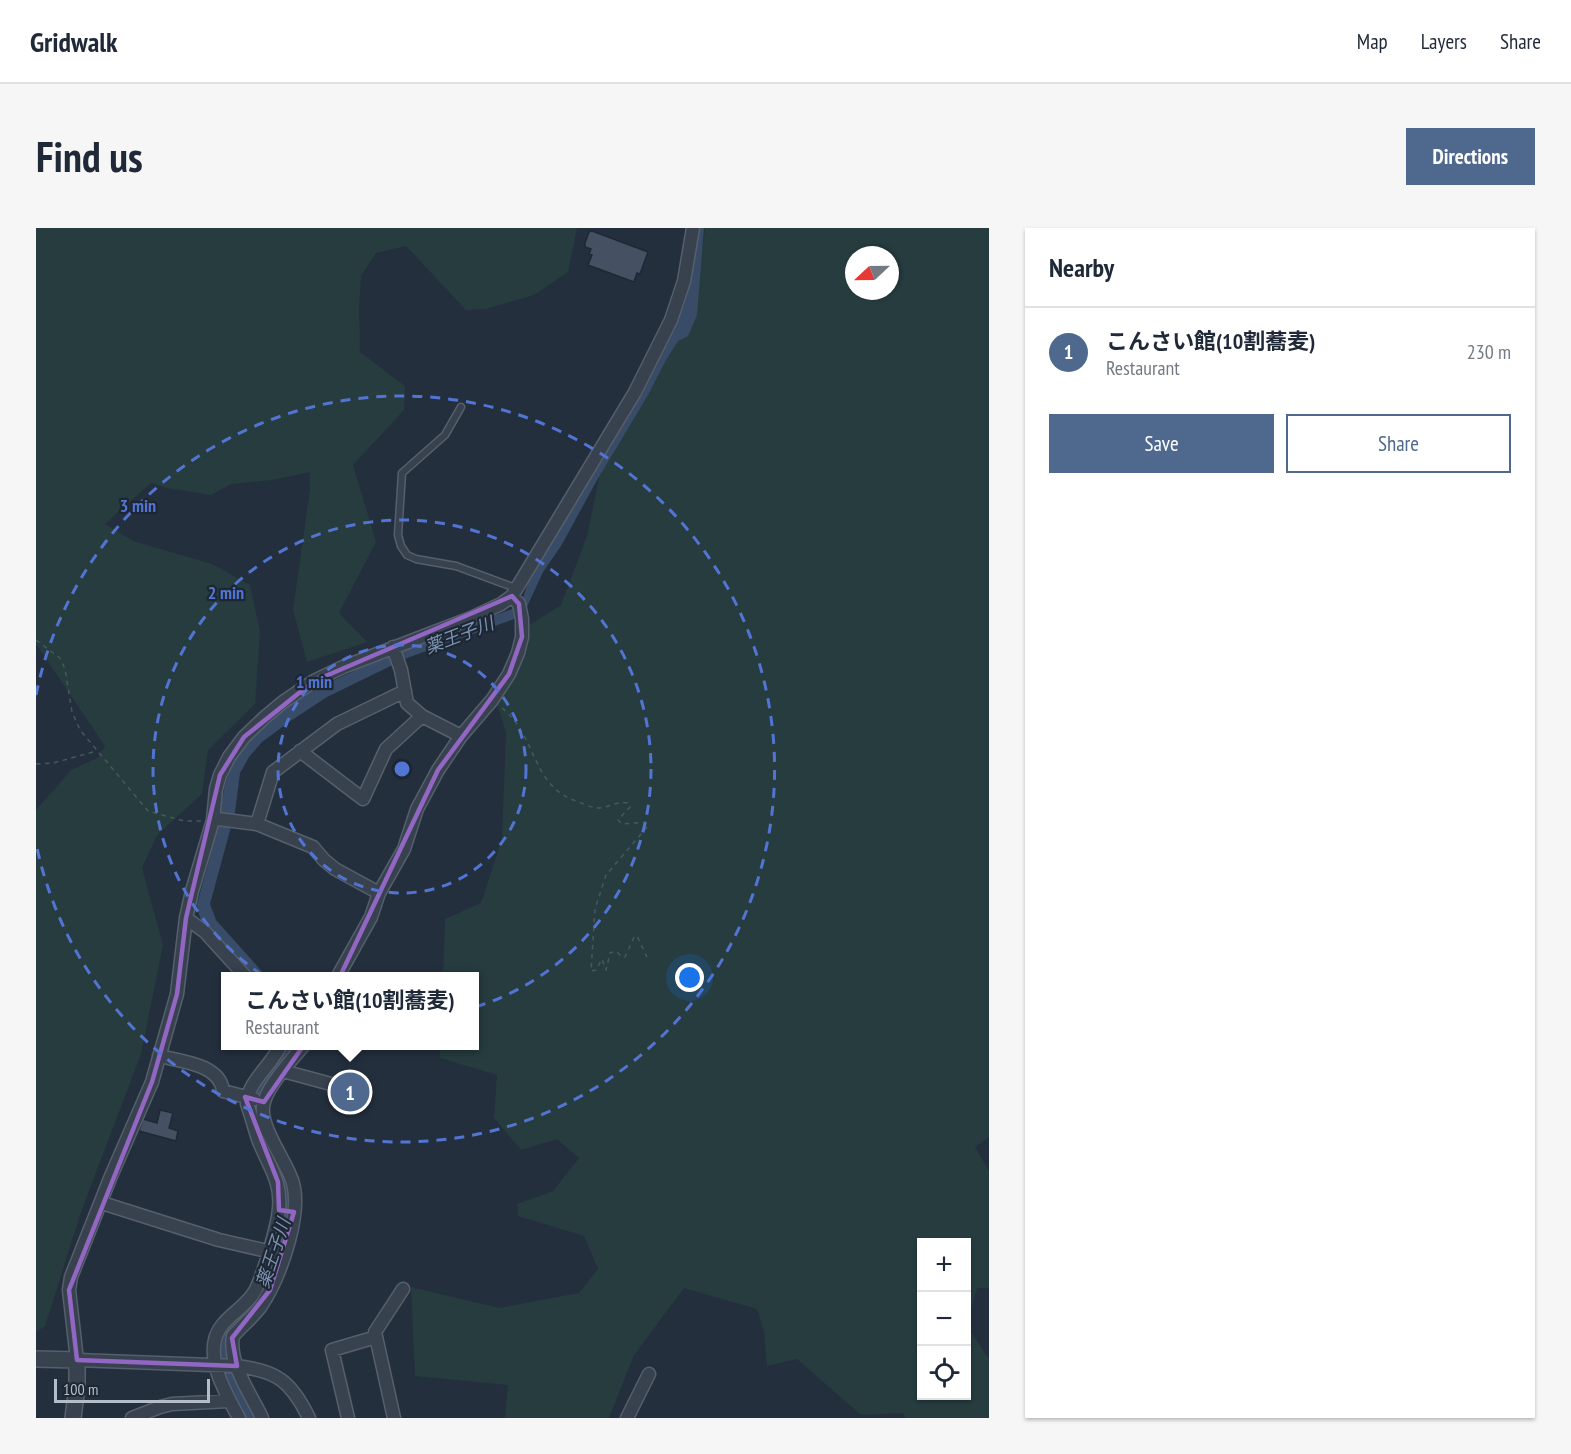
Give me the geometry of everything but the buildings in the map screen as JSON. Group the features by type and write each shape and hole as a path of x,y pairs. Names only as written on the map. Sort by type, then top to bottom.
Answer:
{"street":[{"path":"73,1418 77,1360 69,1290 71,1277 152,1082 177,994 186,918 199,863 216,820 216,789 229,757 244,737 283,702 314,681 343,667 471,618 516,596 552,529 635,392 671,320 684,281 693,228"},
{"path":"340,972 371,917 379,893 404,849 417,809 438,770 509,674 522,637 522,619 516,596"},
{"path":"393,647 401,670 407,703 422,716 461,736"},
{"path":"257,824 273,772 337,724 405,691"},
{"path":"300,751 363,799 387,749 422,716"},
{"path":"216,820 257,824 313,847 336,869 379,893"},
{"path":"186,918 205,932 241,972"},
{"path":"238,1418 215,1365 214,1348 221,1326 246,1304 255,1291 261,1278 279,1210 278,1182 265,1138 247,1098 253,1085 278,1050"},
{"path":"262,1418 237,1366 232,1342 233,1336 260,1307 270,1290 284,1255 294,1212 295,1189 292,1177 265,1138 262,1110 264,1102 283,1071 300,1050"},
{"path":"159,1056 203,1067 223,1085 223,1091 264,1102"},
{"path":"283,1071 352,1090"},
{"path":"102,1203 219,1240 284,1255"},
{"path":"279,1210 294,1212"},
{"path":"393,1418 375,1332 403,1289"},
{"path":"348,1418 333,1350 376,1338"},
{"path":"36,1359 215,1365 260,1369 282,1380 300,1400 309,1418"},
{"path":"627,1418 649,1374"},
{"path":"132,1418 172,1404 229,1401"}],"lane":[{"path":"461,407 446,435 402,473 399,535 401,546 407,555 416,559 456,566 516,596"}],"path":[{"path":"36,640 60,658 65,669 75,720 80,730 148,811 184,821 216,820"},
{"path":"492,700 510,715 525,734 540,771 558,792 571,800 597,808 619,802 629,803 630,807 618,820 622,824 641,821 648,826 606,875 595,909 591,970 596,970 602,959 606,970 609,966 610,953 616,951 622,957 626,957 634,937 637,936 647,957"},
{"path":"36,764 53,763 97,752"}],"highlighted area":[{"path":"512,596 519,604 522,637 509,674 438,770 315,1029 264,1102 245,1097 278,1182 279,1210 294,1212 270,1290 232,1338 237,1366 77,1360 69,1290 152,1082 177,994 186,918 220,775 244,737 314,681"}],"green space":[{"path":"36,228 577,228 568,272 534,295 486,309 466,310 406,246 376,253 361,276 360,352 405,386 404,410 353,465 376,542 339,613 367,642 307,662 293,610 310,489 310,472 272,480 231,484 211,495 151,483 105,524 133,541 212,564 250,585 260,631 255,704 208,750 202,794 157,835 142,868 163,945 141,1054 81,1212 45,1326 36,1332 36,810 71,770 97,758 105,746 36,644"},
{"path":"705,228 989,228 989,1137 975,1147 989,1171 989,1288 977,1288 971,1310 971,1238 917,1238 917,1400 971,1400 971,1332 989,1359 989,1418 905,1418 903,1413 861,1415 797,1359 767,1366 764,1332 757,1309 684,1288 634,1355 609,1418 505,1418 508,1385 415,1376 411,1287 499,1308 579,1293 598,1269 584,1236 518,1216 517,1204 553,1191 579,1158 557,1139 521,1150 494,1118 497,1075 440,1058 440,1050 479,1050 479,972 443,972 445,919 481,903 502,839 506,733 495,698 521,630 561,605 587,536 604,454 685,317 701,260"}],"water":[{"name":"薬王子川","path":"699,228 704,228 697,315 688,336 678,341 666,360 561,546 543,572 525,611 514,619 407,658 327,697 262,742 249,757 240,773 235,812 210,904 216,920 262,972 246,972 225,952 203,925 197,904 229,772 245,745 261,727 280,712 323,686 387,657 515,608 522,601 531,573 548,550 548,546 645,383 670,335 684,305"},
{"name":"薬王子川","path":"280,1050 293,1050 262,1097 289,1190 291,1213 289,1224 261,1299 236,1324 227,1342 234,1369 258,1418 244,1418 222,1374 217,1357 224,1328 251,1301 279,1221 264,1147 250,1102"}],"place":[{"name":"こんさい館(10割蕎麦)","path":"350,1092"}]}
